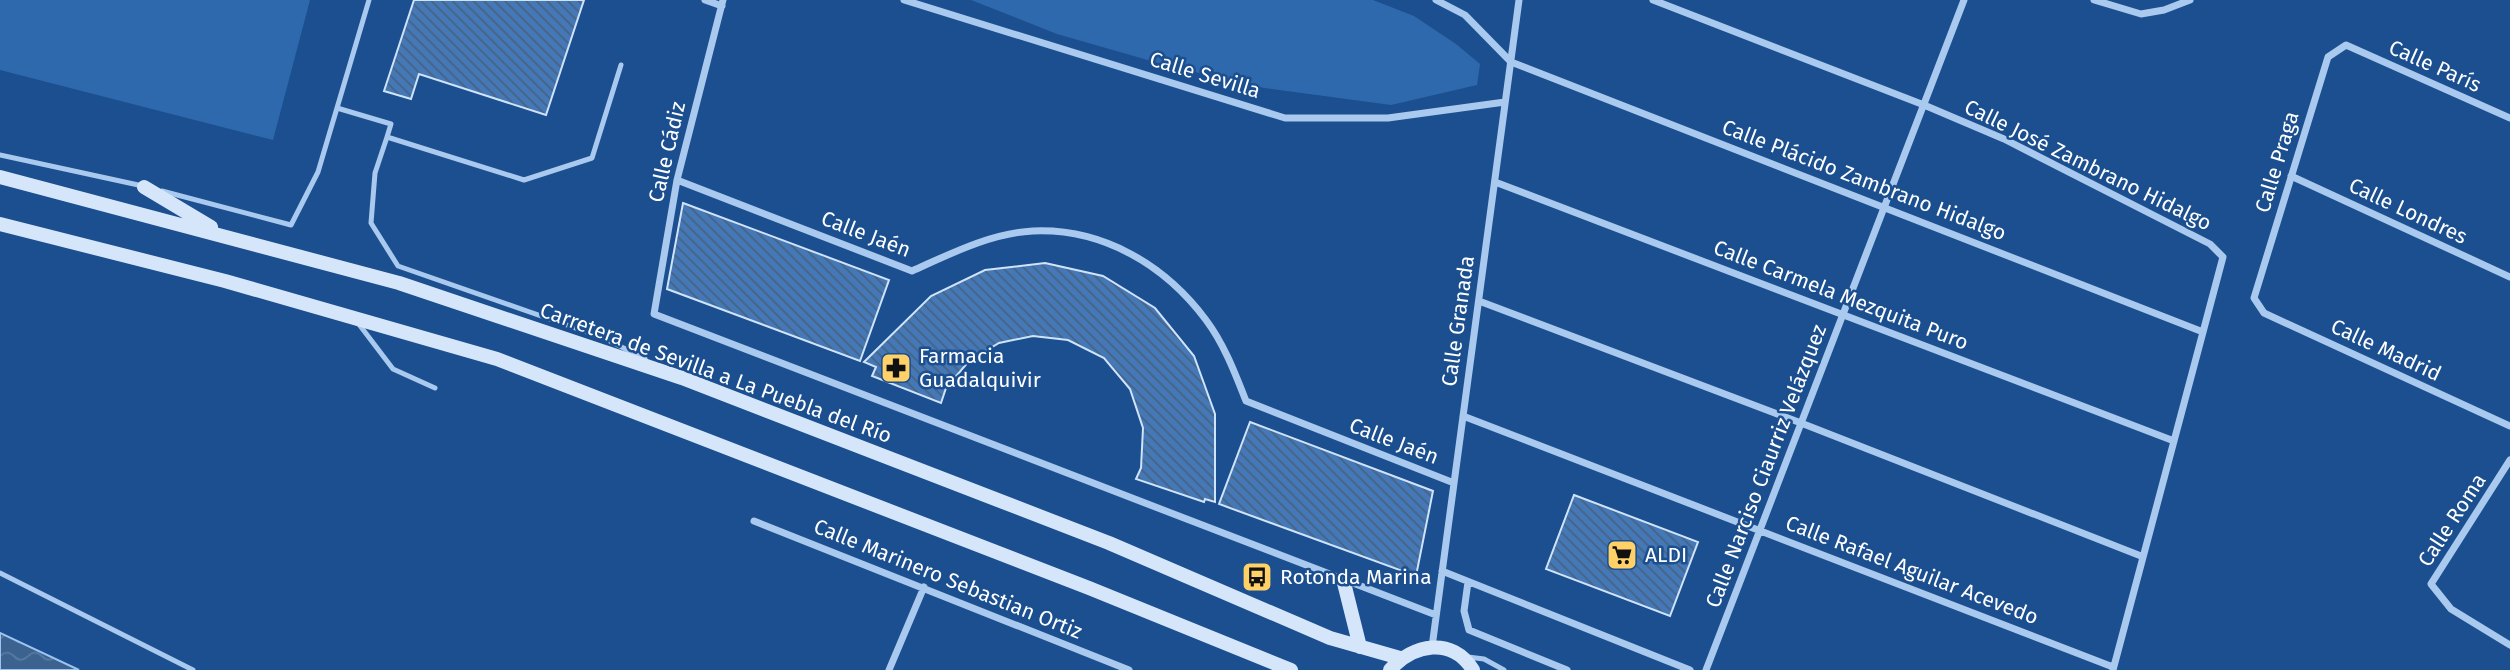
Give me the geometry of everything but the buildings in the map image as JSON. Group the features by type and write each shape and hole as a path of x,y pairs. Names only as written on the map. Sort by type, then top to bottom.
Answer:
{"main road":[{"name":"Carretera de Sevilla a La Puebla del Río","path":"0,177 399,283 682,378 1109,543 1330,638 1400,658"},
{"path":"144,187 224,236"},
{"path":"0,224 225,281 496,359 1076,583 1291,670"},
{"path":"1343,579 1360,647"},
{"path":"1390,670 1400,658 1415,650 1432,647 1460,656 1473,670"}],"street":[{"path":"705,0 722,3"},
{"name":"Calle Sevilla","path":"904,0 1285,118 1388,118 1506,102"},
{"path":"1436,0 1465,15 1511,62"},
{"name":"Calle Granada","path":"1432,647 1519,0"},
{"name":"Calle José Zambrano Hidalgo","path":"1653,0 1924,105 2004,139 2210,244 2223,257 2113,669"},
{"name":"Calle Narciso Ciaurriz Velázquez","path":"1706,670 1964,0"},
{"path":"2094,0 2141,14 2164,10 2190,0"},
{"name":"Calle Cádiz","path":"722,3 677,180 654,314 1343,579"},
{"name":"Calle París","path":"2346,45 2510,118"},
{"name":"Calle Praga","path":"2254,298 2328,57 2346,45"},
{"name":"Calle Plácido Zambrano Hidalgo","path":"1511,62 2203,332"},
{"name":"Calle Londres","path":"2291,176 2510,277"},
{"name":"Calle Jaén","path":"677,180 912,271 983,241 1032,231 1081,234 1123,248 1166,276 1206,320 1227,354 1246,401 1454,483"},
{"name":"Calle Carmela Mezquita Puro","path":"1495,182 2174,441"},
{"name":"Calle Madrid","path":"2254,298 2264,313 2510,426"},
{"path":"1479,301 2141,556"},
{"name":"Calle Rafael Aguilar Acevedo","path":"1463,416 2113,669"},
{"name":"Calle Roma","path":"2510,460 2431,584 2451,609 2510,645"},
{"path":"2502,475 2510,480"},
{"name":"Calle Marinero Sebastian Ortiz","path":"754,521 1129,670"},
{"path":"1442,570 1690,670"},
{"path":"1343,579 1436,615"},
{"path":"1468,582 1464,611 1469,630 1567,670"},
{"path":"889,670 924,587"}],"lane":[{"path":"0,155 144,187 291,225 318,172 369,0"},
{"path":"387,137 524,180 592,158 621,65"},
{"path":"337,108 391,124 374,173 371,223 398,266 604,338 682,378"},
{"path":"354,318 393,369 435,388"},
{"path":"0,573 193,670"},
{"path":"1460,656 1484,659 1504,670"}],"shaded area":[{"path":"0,0 310,0 273,140 0,70"},
{"path":"971,0 1373,0 1414,16 1456,44 1480,64 1477,85 1391,105 1264,88 1165,65 1057,34"}],"water":[{"path":"0,633 79,670 0,670"}],"place":[{"name":"Farmacia Guadalquivir","path":"896,368"},
{"name":"ALDI","path":"1622,555"},
{"name":"Rotonda Marina","path":"1257,577"}]}
